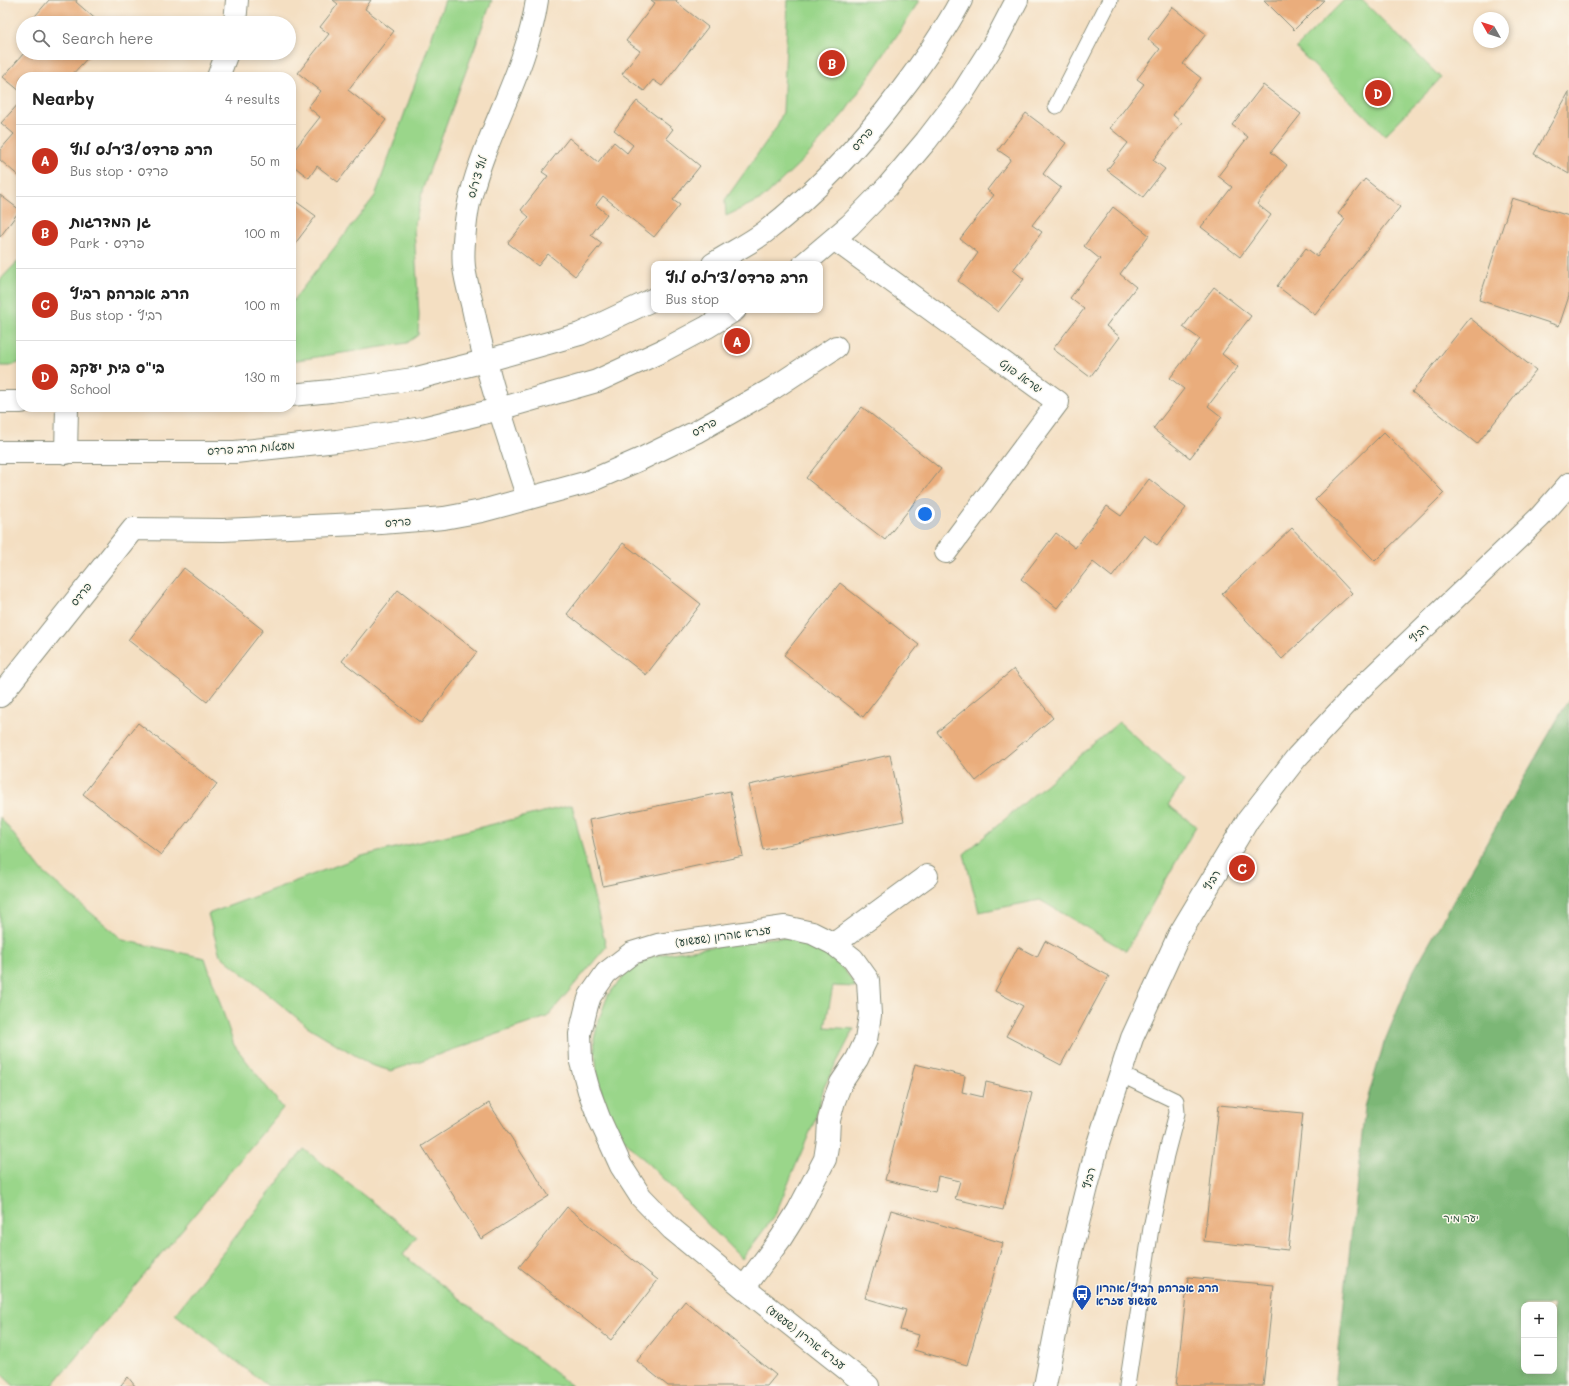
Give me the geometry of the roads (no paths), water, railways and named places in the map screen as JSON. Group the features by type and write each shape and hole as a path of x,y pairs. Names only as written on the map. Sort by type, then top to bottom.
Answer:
{"street":[{"path":"236,16 237,0"},
{"name":"לוץ צ'רלס","path":"528,498 485,361 464,267 465,231 470,196 488,143 515,80 534,20 536,0"},
{"name":"פרדס","path":"718,261 764,232 816,188 850,153 922,65 961,0"},
{"path":"808,261 850,225 888,186 962,94 995,42 1017,0"},
{"path":"220,72 224,60"},
{"name":"ישראל פונט","path":"834,239 1058,402 946,552"},
{"path":"296,395 414,379 485,361 580,334 651,300"},
{"path":"499,409 597,381 664,350 707,327 729,313"},
{"name":"פרדס","path":"0,696 133,530 223,530 381,523 444,518 482,511 588,482 641,459 689,435 772,389 836,347"},
{"path":"0,402 16,402"},
{"name":"מעגלות הרב פרדס","path":"0,452 234,452 337,441 423,428 499,409"},
{"path":"66,453 67,412"},
{"name":"רביץ","path":"1045,1386 1072,1247 1097,1147 1132,1038 1179,935 1248,820 1297,757 1361,688 1540,517 1569,484"},
{"path":"834,944 927,876"},
{"name":"עזרא אהרון (שעשוע)","path":"744,1288 798,1211 825,1159 829,1120 834,1102 840,1083 857,1059 866,1040 870,1014 868,980 853,959 834,944 812,933 785,927 658,945 632,954 606,973 590,996 586,1005 580,1034 581,1062 589,1091 599,1118 621,1166 641,1197 672,1229 744,1288 868,1386"}],"lane":[{"path":"1056,106 1110,0"},
{"path":"1120,1074 1176,1101 1177,1113 1166,1155 1151,1228 1127,1386"}],"place":[{"name":"גן המדרגות","path":"832,63"},
{"name":"בי\"ס בית יעקב","path":"1378,93"},
{"name":"הרב פרדס/צ׳רלס לוץ","path":"737,341"},
{"name":"הרב אברהם רביץ","path":"1242,868"},
{"name":"הרב אברהם רביץ/אהרון שעשוע עזרא","path":"1082,1311"}],"park label":[{"name":"יער מיר","path":"1461,1218"}]}
